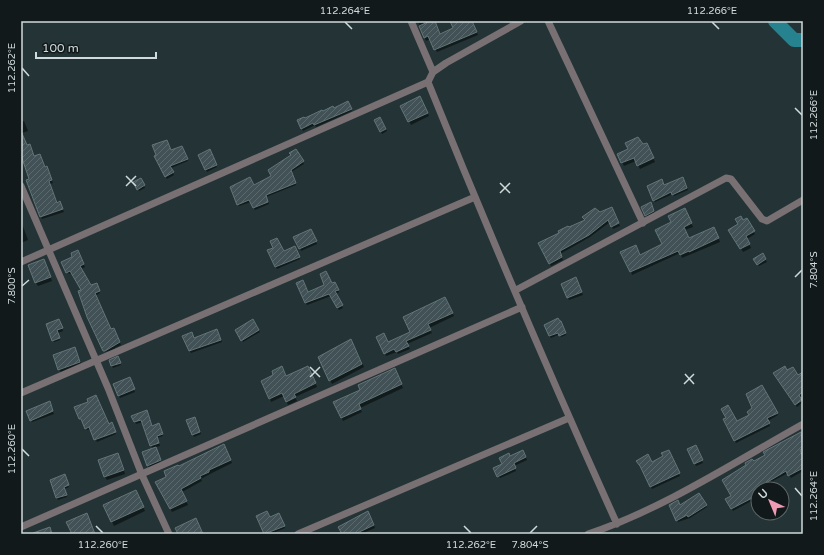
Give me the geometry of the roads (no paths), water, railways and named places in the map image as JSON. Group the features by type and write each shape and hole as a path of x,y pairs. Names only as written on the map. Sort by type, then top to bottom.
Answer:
{"street":[{"path":"411,21 433,72"},
{"path":"21,262 428,82 433,72 446,63 521,21"},
{"path":"548,21 643,223"},
{"path":"428,82 569,418 617,524"},
{"path":"516,290 726,178 731,179 762,219 767,221 803,200"},
{"path":"21,186 96,360 142,475 169,534"},
{"path":"21,393 475,197"},
{"path":"21,527 522,307"},
{"path":"298,534 569,418"},
{"path":"588,534 617,524 706,479 803,424"}],"waterway":[{"path":"775,21 794,40 803,40"}]}
